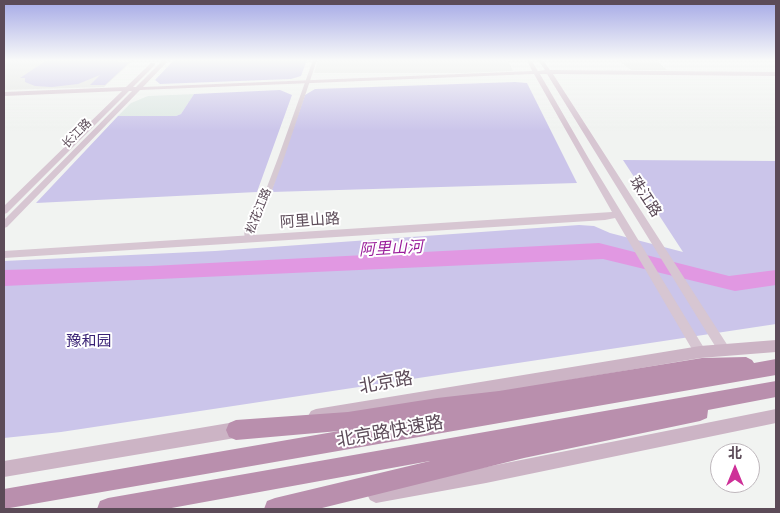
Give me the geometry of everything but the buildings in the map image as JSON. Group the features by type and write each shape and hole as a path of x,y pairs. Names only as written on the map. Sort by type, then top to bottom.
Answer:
{"highway":[{"path":"236,430 348,421 436,406 500,400 702,366 776,365"},
{"name":"北京路快速路","path":"4,500 776,365"},
{"path":"275,509 524,448 642,425 716,408 773,390"},
{"name":"北京路快速路","path":"108,509 773,390"}],"main road":[{"name":"北京路","path":"4,470 700,352 776,346"},
{"path":"283,509 486,475 776,416"}],"street":[{"name":"长江路","path":"4,225 136,84"},
{"name":"长江路","path":"4,211 138,84"},
{"path":"4,95 304,84"},
{"name":"松花江路","path":"248,240 253,231 304,84"},
{"name":"珠江路","path":"544,84 700,352"},
{"name":"珠江路","path":"556,84 724,350"},
{"name":"阿里山路","path":"4,255 595,218 618,214"}],"shaded area":[{"path":"4,84 107,84 104,87 4,90"},
{"path":"194,94 181,114 176,116 118,116 131,103 148,96"},
{"path":"599,243 729,276 776,270 776,285 735,291 603,259 4,286 4,270 151,266"}],"green space":[{"path":"30,84 78,84 52,87"},
{"path":"91,84 106,84 105,85"},
{"path":"460,84 527,84 577,183 271,192 305,95 315,89"},
{"path":"280,90 292,95 257,192 36,203 118,116 176,116 181,114 194,94"},
{"name":"豫和园","path":"623,160 776,161 776,324 61,432 4,438 4,261 215,251 579,225 594,226 610,233 683,252"}],"water label":[{"name":"阿里山河","path":"391,249"}]}
